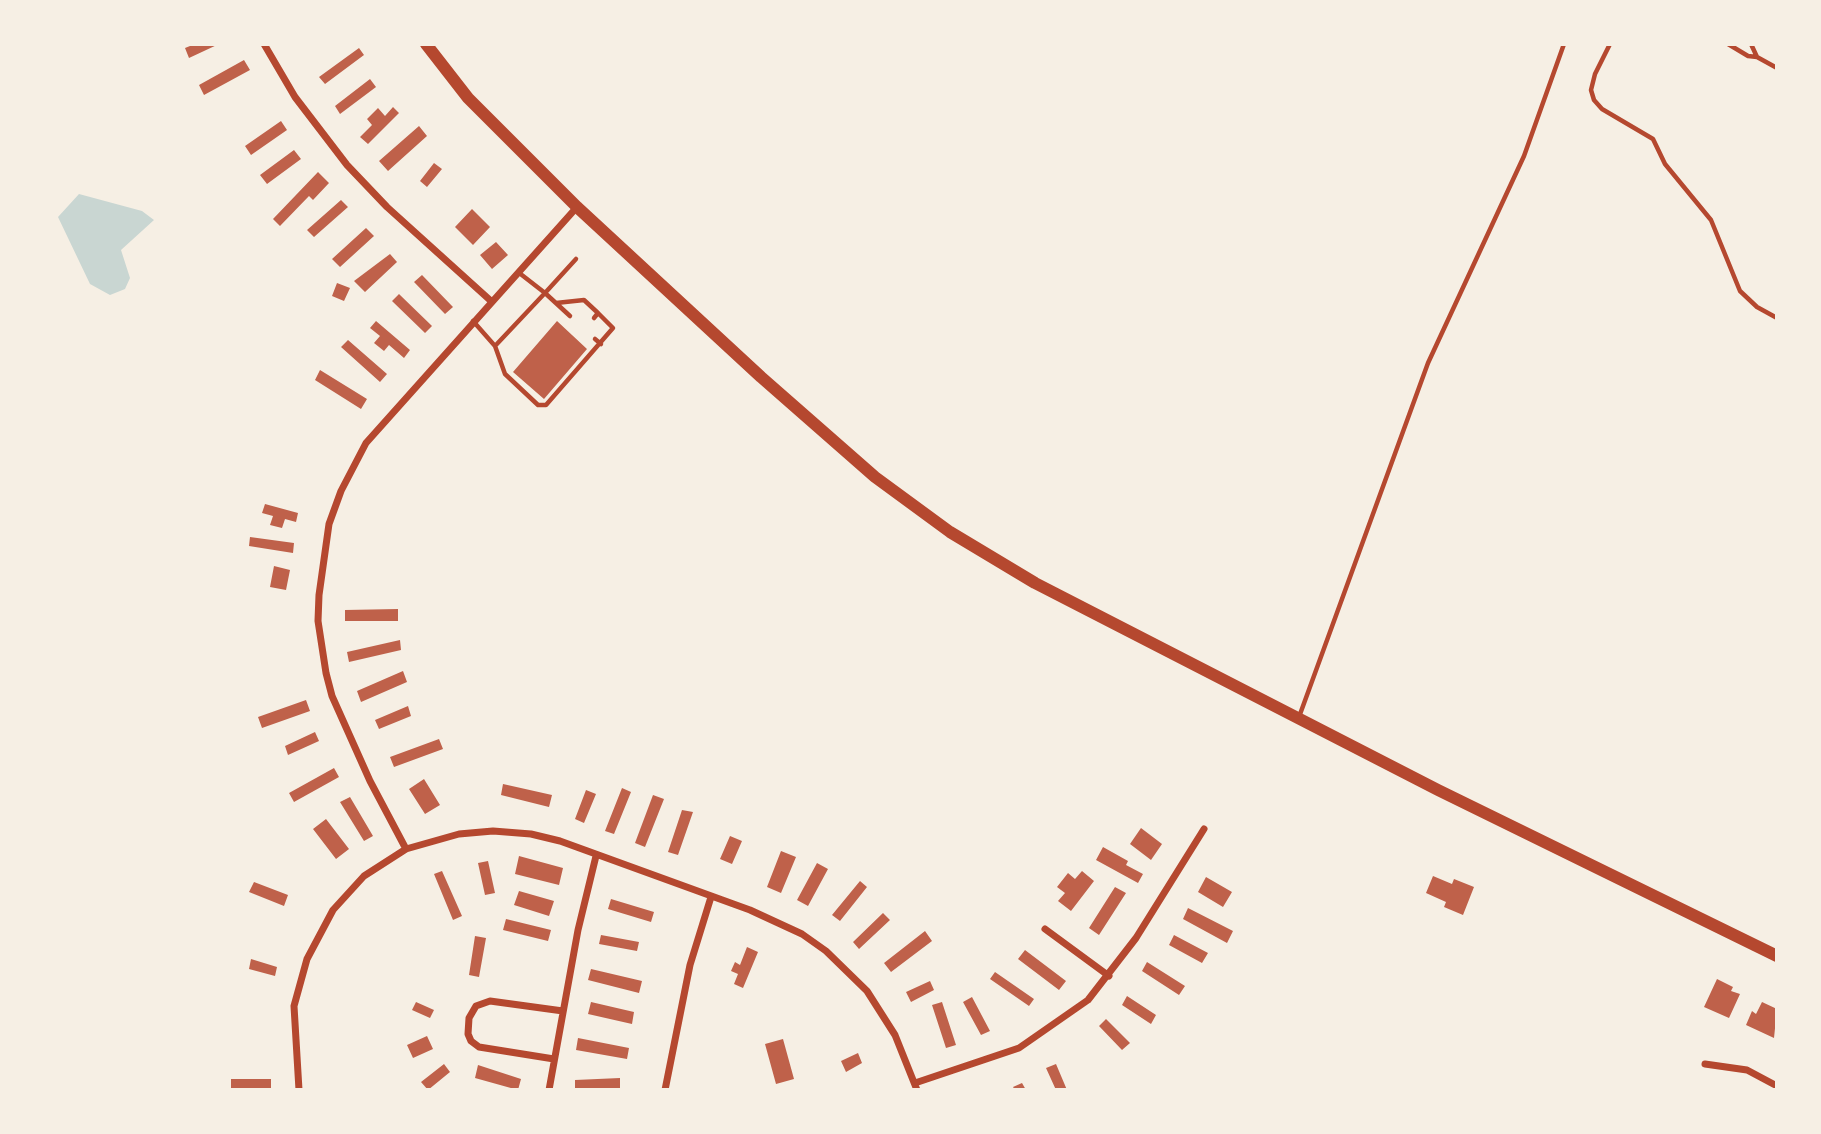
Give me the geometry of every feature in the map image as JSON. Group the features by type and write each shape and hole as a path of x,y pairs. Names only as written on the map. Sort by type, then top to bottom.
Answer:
{"main road":[{"path":"426,44 498,129 577,207 761,377 906,502 1035,583 1298,718 1777,956"}],"street":[{"path":"264,44 295,97 348,165 387,207 491,301"},
{"path":"406,849 370,781 332,696 318,621 322,557 341,491 366,443 472,321 577,207"},
{"path":"299,1090 294,1006 316,939 347,892 364,876 406,849 459,834 493,831 531,834 778,921 826,951 867,991 895,1035 916,1087 1019,1048 1087,1000 1109,976 1136,938 1203,829"},
{"path":"549,1090 596,856"},
{"path":"665,1090 690,965 711,897"},
{"path":"1045,929 1109,976"},
{"path":"554,1059 479,1047 471,1041 468,1034 469,1018 475,1006 490,1001 563,1011"},
{"path":"1705,1064 1747,1070 1777,1086"}],"lane":[{"path":"1298,718 1428,363 1524,156 1564,44"},
{"path":"1610,44 1595,74 1591,90 1594,100 1602,109 1653,139 1665,164 1711,220 1740,291 1777,318"},
{"path":"1728,44 1777,68"},
{"path":"1751,44 1757,57"},
{"path":"495,346 576,259"},
{"path":"518,272 570,316"},
{"path":"472,321 495,346 505,374 538,405 546,405 613,328 596,316 584,300 556,303"},
{"path":"594,339 601,344"}],"shaded area":[{"path":"79,194 142,211 154,220 121,250 130,278 125,289 110,295 90,284 58,217"}],"building":[{"path":"195,44 219,44 189,58 185,48"},
{"path":"359,48 364,55 325,84 319,77"},
{"path":"244,60 250,70 204,95 199,85"},
{"path":"370,79 376,87 340,114 335,106"},
{"path":"393,107 399,113 368,144 360,137 372,125 367,119 378,108 385,116"},
{"path":"281,121 287,130 251,155 245,146"},
{"path":"419,126 427,136 388,171 379,161"},
{"path":"294,150 301,159 267,184 260,175"},
{"path":"434,163 442,169 427,187 420,181"},
{"path":"318,172 329,183 313,200 309,196 280,226 273,219"},
{"path":"341,200 348,207 314,237 307,230"},
{"path":"472,209 490,227 473,245 455,227"},
{"path":"366,228 374,236 340,267 332,259"},
{"path":"496,242 508,255 492,269 480,255"},
{"path":"390,254 397,262 365,292 354,281"},
{"path":"422,275 453,307 445,314 414,282"},
{"path":"337,283 350,288 344,301 332,296"},
{"path":"399,294 432,326 425,333 392,301"},
{"path":"376,321 410,350 404,358 389,345 384,351 374,343 380,336 370,328"},
{"path":"557,321 587,349 544,399 513,372"},
{"path":"348,340 387,374 380,382 341,347"},
{"path":"320,370 367,399 361,409 315,380"},
{"path":"265,504 298,513 296,522 285,519 282,528 270,525 273,516 262,513"},
{"path":"250,537 294,543 293,553 249,546"},
{"path":"274,566 290,570 286,590 270,587"},
{"path":"398,609 398,621 345,621 345,610"},
{"path":"400,640 401,650 349,662 347,652"},
{"path":"403,671 407,682 361,702 357,691"},
{"path":"306,700 310,711 262,728 258,717"},
{"path":"408,706 411,716 379,729 375,720"},
{"path":"315,732 319,741 288,755 285,746"},
{"path":"439,739 443,749 394,767 390,757"},
{"path":"334,768 339,777 294,802 289,793"},
{"path":"424,779 440,805 425,814 409,789"},
{"path":"503,784 552,795 549,807 501,795"},
{"path":"622,788 631,792 614,834 605,831"},
{"path":"586,790 596,794 584,823 575,819"},
{"path":"653,795 664,799 645,847 635,843"},
{"path":"350,797 373,836 364,841 340,802"},
{"path":"682,810 693,812 678,855 668,852"},
{"path":"326,819 349,849 336,859 313,829"},
{"path":"1141,828 1162,844 1151,860 1130,844"},
{"path":"730,836 742,841 732,864 720,859"},
{"path":"1103,847 1128,861 1126,865 1143,874 1138,883 1096,860"},
{"path":"781,851 796,857 781,893 767,887"},
{"path":"519,856 563,868 559,885 515,874"},
{"path":"488,861 495,893 485,895 478,863"},
{"path":"817,863 828,869 808,906 797,900"},
{"path":"442,871 462,916 453,920 434,874"},
{"path":"1082,871 1094,881 1071,911 1058,901 1065,893 1057,887 1068,873 1075,879"},
{"path":"1433,876 1452,884 1454,879 1474,887 1463,915 1444,907 1446,902 1426,893"},
{"path":"1206,877 1232,892 1223,907 1198,892"},
{"path":"860,881 867,887 840,921 832,915"},
{"path":"254,882 288,895 284,906 249,892"},
{"path":"1115,887 1126,893 1099,935 1089,928"},
{"path":"519,891 554,901 549,916 514,905"},
{"path":"611,899 654,912 651,922 608,909"},
{"path":"1188,908 1233,931 1227,943 1183,919"},
{"path":"883,913 890,920 859,949 853,942"},
{"path":"506,919 551,930 548,941 503,930"},
{"path":"925,931 932,941 891,972 884,963"},
{"path":"601,935 639,942 637,951 599,944"},
{"path":"1174,935 1208,953 1202,963 1169,945"},
{"path":"475,936 486,938 479,977 469,975"},
{"path":"747,947 758,952 743,988 734,984 738,974 731,971 735,962 740,965"},
{"path":"1025,950 1066,981 1059,990 1018,959"},
{"path":"251,959 277,967 275,976 249,969"},
{"path":"1147,962 1185,986 1179,995 1142,971"},
{"path":"591,969 642,981 639,993 588,980"},
{"path":"995,972 1034,999 1029,1006 990,979"},
{"path":"1717,979 1733,987 1731,991 1740,994 1729,1018 1704,1007"},
{"path":"930,981 934,990 911,1002 906,992"},
{"path":"1127,996 1156,1015 1151,1024 1122,1005"},
{"path":"972,997 990,1031 981,1035 963,1002"},
{"path":"416,1002 434,1010 430,1018 412,1010"},
{"path":"591,1002 634,1012 632,1024 588,1014"},
{"path":"942,1002 956,1045 946,1048 932,1005"},
{"path":"1762,1002 1777,1009 1774,1038 1746,1025 1752,1011 1756,1014"},
{"path":"1106,1019 1130,1043 1122,1050 1099,1026"},
{"path":"427,1036 433,1049 413,1058 407,1045"},
{"path":"578,1038 629,1048 627,1059 576,1050"},
{"path":"783,1039 794,1079 776,1084 765,1044"},
{"path":"858,1053 862,1063 846,1072 841,1061"},
{"path":"444,1064 450,1072 428,1090 421,1082"},
{"path":"1056,1064 1067,1090 1056,1090 1046,1068"},
{"path":"478,1065 521,1079 518,1090 475,1078"},
{"path":"620,1078 620,1090 575,1090 575,1080"},
{"path":"231,1079 271,1079 271,1090 231,1090"},
{"path":"1022,1083 1026,1090 1015,1090 1013,1087"}]}
